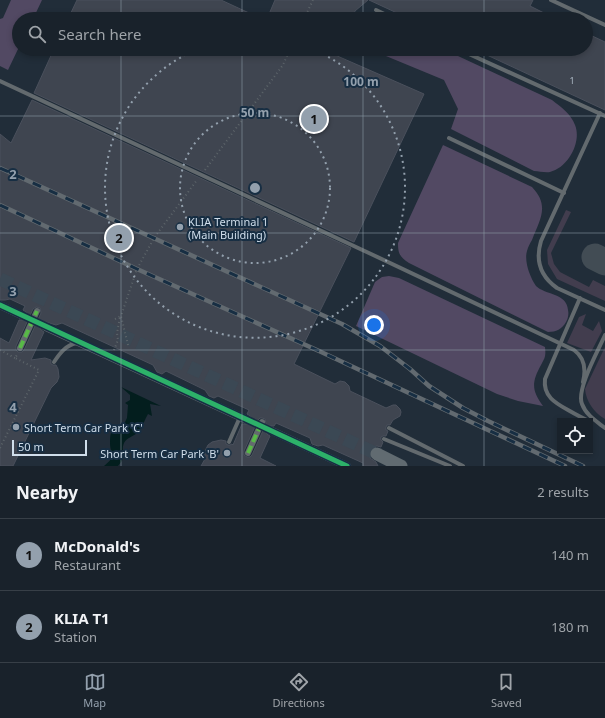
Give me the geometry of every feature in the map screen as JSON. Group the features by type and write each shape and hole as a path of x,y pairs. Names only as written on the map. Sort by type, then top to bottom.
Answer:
{"main road":[{"path":"389,466 376,458 401,466"}],"street":[{"path":"0,305 21,315"},
{"path":"20,348 37,311"},
{"path":"46,327 242,418"},
{"path":"248,453 262,422"},
{"path":"272,432 347,466"}],"lane":[{"path":"551,0 576,12"},
{"path":"376,10 380,12"},
{"path":"593,20 605,26"},
{"path":"474,56 605,116"},
{"path":"0,81 574,350 582,358 585,369 580,396 581,402 588,414 605,428"},
{"path":"600,113 541,241 538,256 540,268 552,284 557,288 605,310"},
{"path":"449,138 564,193"},
{"path":"580,298 545,379 544,385 550,398 555,403 584,418"},
{"path":"583,382 605,335"},
{"path":"54,362 60,352 74,344 80,343"},
{"path":"229,442 242,418"},
{"path":"593,422 605,428"},
{"path":"389,428 463,466"},
{"path":"384,439 450,466"}],"path":[{"path":"307,12 313,0"},
{"path":"116,344 118,340 117,333 121,316 137,269 154,238 283,65 287,56"},
{"path":"115,319 121,316"},
{"path":"121,316 128,345"},
{"path":"15,358 20,348"},
{"path":"0,350 39,370 0,448"}],"shaded area":[{"path":"11,0 42,0 36,12 12,12 12,56 15,56 8,70 0,66 0,19 3,18"},
{"path":"386,56 458,56 552,100 568,114 575,125 577,132 575,146 568,160 557,170 550,172 534,171 451,129 458,109 444,80"},
{"path":"443,145 532,187 541,200 542,213 527,250 526,262 536,286 560,297 567,304 567,319 563,327 558,330 548,332 409,263 400,255 398,243"},
{"path":"566,210 571,212 551,253 554,264 560,272 589,287 593,280 605,286 605,301 557,279 548,264 547,250"},
{"path":"389,276 399,278 545,347 545,357 534,382 535,391 543,406 518,401 497,394 356,326 375,282 382,277"},
{"path":"586,314 582,325 593,331 599,321 602,331 591,352 567,343 579,317"},
{"path":"605,347 605,419 591,406 585,389"},
{"path":"121,387 161,406 150,404 152,416 148,414 139,431 125,441 123,446 124,456 118,466 104,466 112,457 110,447 111,433 125,422 127,418 128,405 125,403 130,400 130,395"}],"building":[{"path":"77,0 221,0 247,12 71,12"},
{"path":"275,0 368,0 355,12 270,12"},
{"path":"369,0 533,0 530,6 542,12 395,12"},
{"path":"593,36 605,42 605,110 489,56 593,56"},
{"path":"51,56 337,56 424,94 354,242 34,93"},
{"name":"KLIA Terminal 1 (Main Building)","path":"32,100 351,248 294,364 335,384 340,381 345,382 349,386 350,391 386,408 396,405 400,409 400,416 393,420 390,425 387,425 386,430 388,431 386,436 381,437 383,442 381,447 373,447 370,451 370,458 376,462 378,466 363,466 363,463 323,445 318,446 312,444 310,438 276,423 274,426 269,426 267,429 267,434 270,436 260,458 276,466 201,466 205,459 204,454 206,449 212,442 221,440 226,441 226,444 228,445 233,445 242,424 248,424 250,421 250,416 247,414 249,410 218,396 214,398 209,396 205,390 166,371 162,374 157,372 153,365 62,323 56,325 46,322 41,325 41,330 44,332 31,360 45,358 51,360 51,364 56,365 58,369 59,377 57,382 51,388 13,466 0,466 0,338 9,343 19,320 24,320 26,318 26,312 23,310 25,306 10,299 0,300 0,134 11,143","holes":["36,307 40,308 41,313 24,350 22,352 18,352 16,350 16,346 33,309","260,418 265,419 266,424 252,455 247,457 244,455 244,451"]}],"taxiway":[{"path":"595,257 605,262"}],"tunnel":[{"path":"0,279 377,454"},
{"path":"21,315 46,327"},
{"path":"245,419 272,431"}],"railway":[{"path":"0,168 342,324 380,346 429,386 463,408 583,466"},
{"path":"0,205 319,351 565,466"}],"marked path":[{"path":"20,348 37,311"},
{"path":"248,453 261,424"}],"cycle path":[{"path":"0,305 347,466"}],"place":[{"name":"McDonald's","path":"314,119"},
{"name":"KLIA Terminal 1 (Main Building)","path":"180,227"},
{"name":"KLIA T1","path":"119,238"},
{"name":"Short Term Car Park 'C'","path":"16,427"},
{"name":"Short Term Car Park 'B'","path":"227,453"}]}
